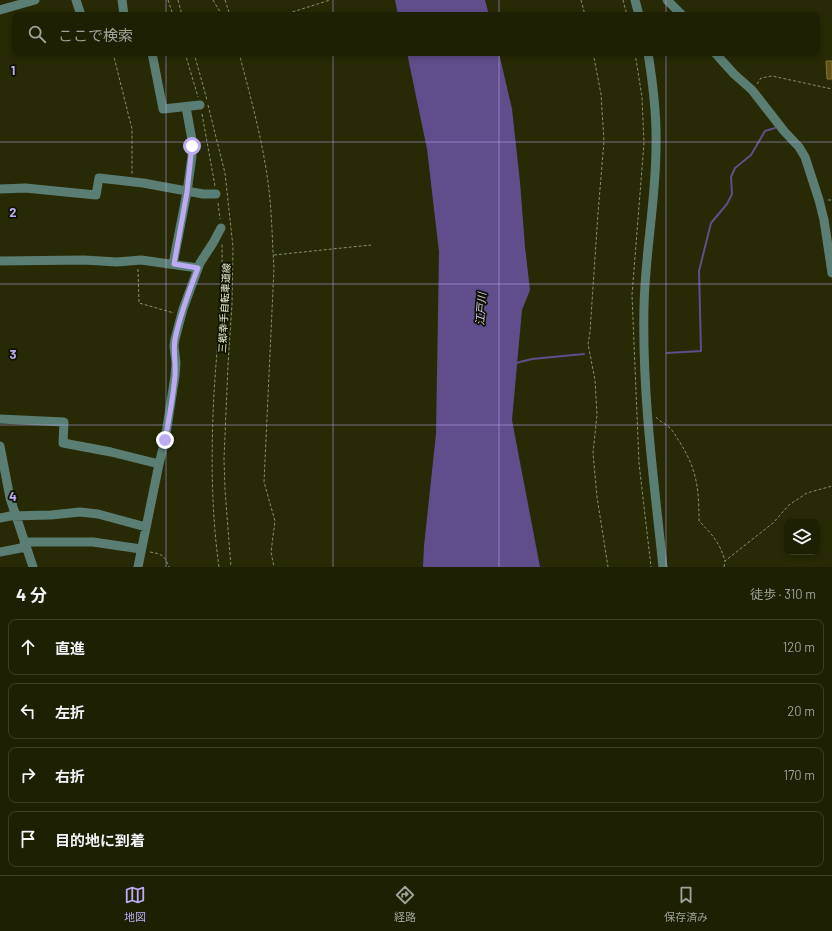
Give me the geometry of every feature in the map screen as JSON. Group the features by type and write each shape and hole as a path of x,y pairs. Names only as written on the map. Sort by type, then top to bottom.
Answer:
{"street":[{"path":"0,10 35,0"},
{"path":"76,0 80,12"},
{"path":"122,0 124,12"},
{"path":"635,0 638,12"},
{"path":"667,0 679,12"},
{"path":"153,56 163,109 200,105"},
{"path":"648,56 654,98 656,146 644,307 648,408 663,567"},
{"path":"718,56 734,74 752,90 784,131 799,147 805,157 821,207 832,272"},
{"path":"174,264 187,192 192,146 186,107"},
{"path":"0,189 24,188 96,195 99,178 132,182 187,192 216,194"},
{"path":"138,567 165,440 175,376 176,363 174,346 181,315 198,268 221,228"},
{"path":"0,261 84,260 117,262 138,260 198,268"},
{"path":"0,419 64,422 63,443 112,452 159,464"},
{"path":"0,446 10,498 33,567"},
{"path":"0,518 80,512 98,514 146,527"},
{"path":"0,552 25,544 93,542 141,550"}],"path":[{"path":"168,0 172,12"},
{"path":"178,0 181,12"},
{"path":"213,0 220,12"},
{"path":"225,0 229,12"},
{"path":"292,12 330,0"},
{"path":"581,0 584,12"},
{"path":"623,0 626,12"},
{"path":"114,56 132,129 132,182"},
{"path":"187,56 200,105 207,139 221,228"},
{"name":"三郷幸手自転車道線","path":"195,56 225,173 233,247 232,304 224,460 231,567"},
{"path":"240,56 254,113 268,182 274,268 264,482 275,521 271,552 274,567"},
{"path":"594,56 601,94 604,141 588,344 595,380 597,415 593,453 597,496 608,567"},
{"path":"752,90 761,78 772,76 832,89"},
{"path":"219,567 214,508 212,425 221,296 222,242"},
{"path":"273,255 371,245"},
{"path":"138,260 139,303 181,315"},
{"path":"648,408 663,424 670,428 684,450 697,481 699,494 699,521 715,537 722,549 725,561 724,567"},
{"path":"725,561 773,523 789,505 807,493 832,486"},
{"path":"141,550 160,554 163,556 169,567"}],"water":[{"path":"395,0 485,0 488,12 397,12"},
{"name":"江戸川","path":"408,56 500,56 512,109 530,290 522,310 512,420 540,567 423,567 436,434 439,252 427,149"}],"building":[{"path":"826,61 832,61 832,79 827,79"}],"waterway":[{"path":"667,353 701,351 699,271 711,223 727,204 732,194 731,177 735,168 751,155 765,131 775,128"},
{"path":"516,363 532,359 584,354"}],"route":[{"path":"165,440 175,376 175,338 183,309 198,268 174,264 187,192 192,146"}]}
